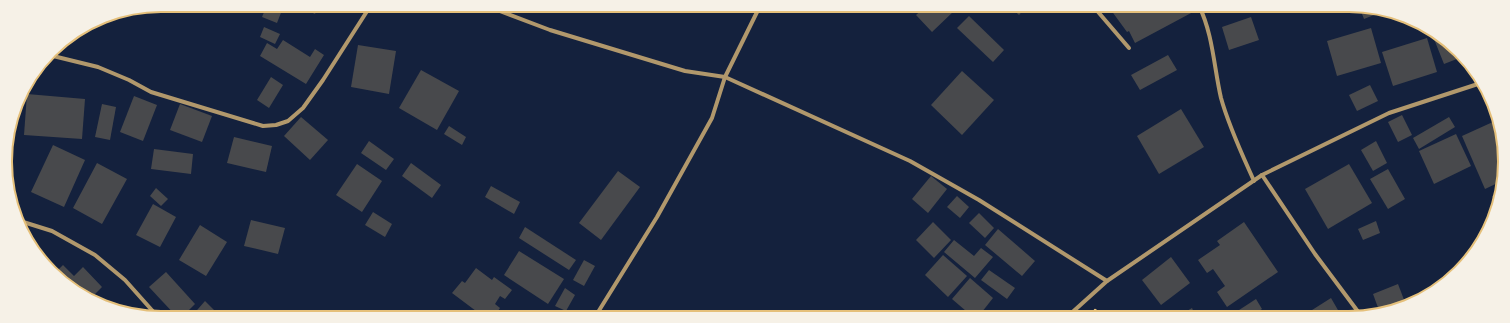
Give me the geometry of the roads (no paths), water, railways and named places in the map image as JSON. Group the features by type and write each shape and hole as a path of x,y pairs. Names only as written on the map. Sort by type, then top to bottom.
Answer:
{"street":[{"path":"55,57 111,72 151,92 263,126 276,125 288,121 303,108 324,80 367,12"},
{"path":"502,12 550,30 685,71 725,77 910,161 979,200 1107,281"},
{"path":"600,311 657,217 712,118 725,77 757,12"},
{"path":"1098,12 1129,48"},
{"path":"1202,12 1205,19 1221,99 1234,135 1254,181"},
{"path":"1074,311 1107,281 1262,175 1389,113 1477,84"},
{"path":"1262,175 1315,254 1358,311"},
{"path":"25,222 52,231 95,255 125,280 153,311"}]}
